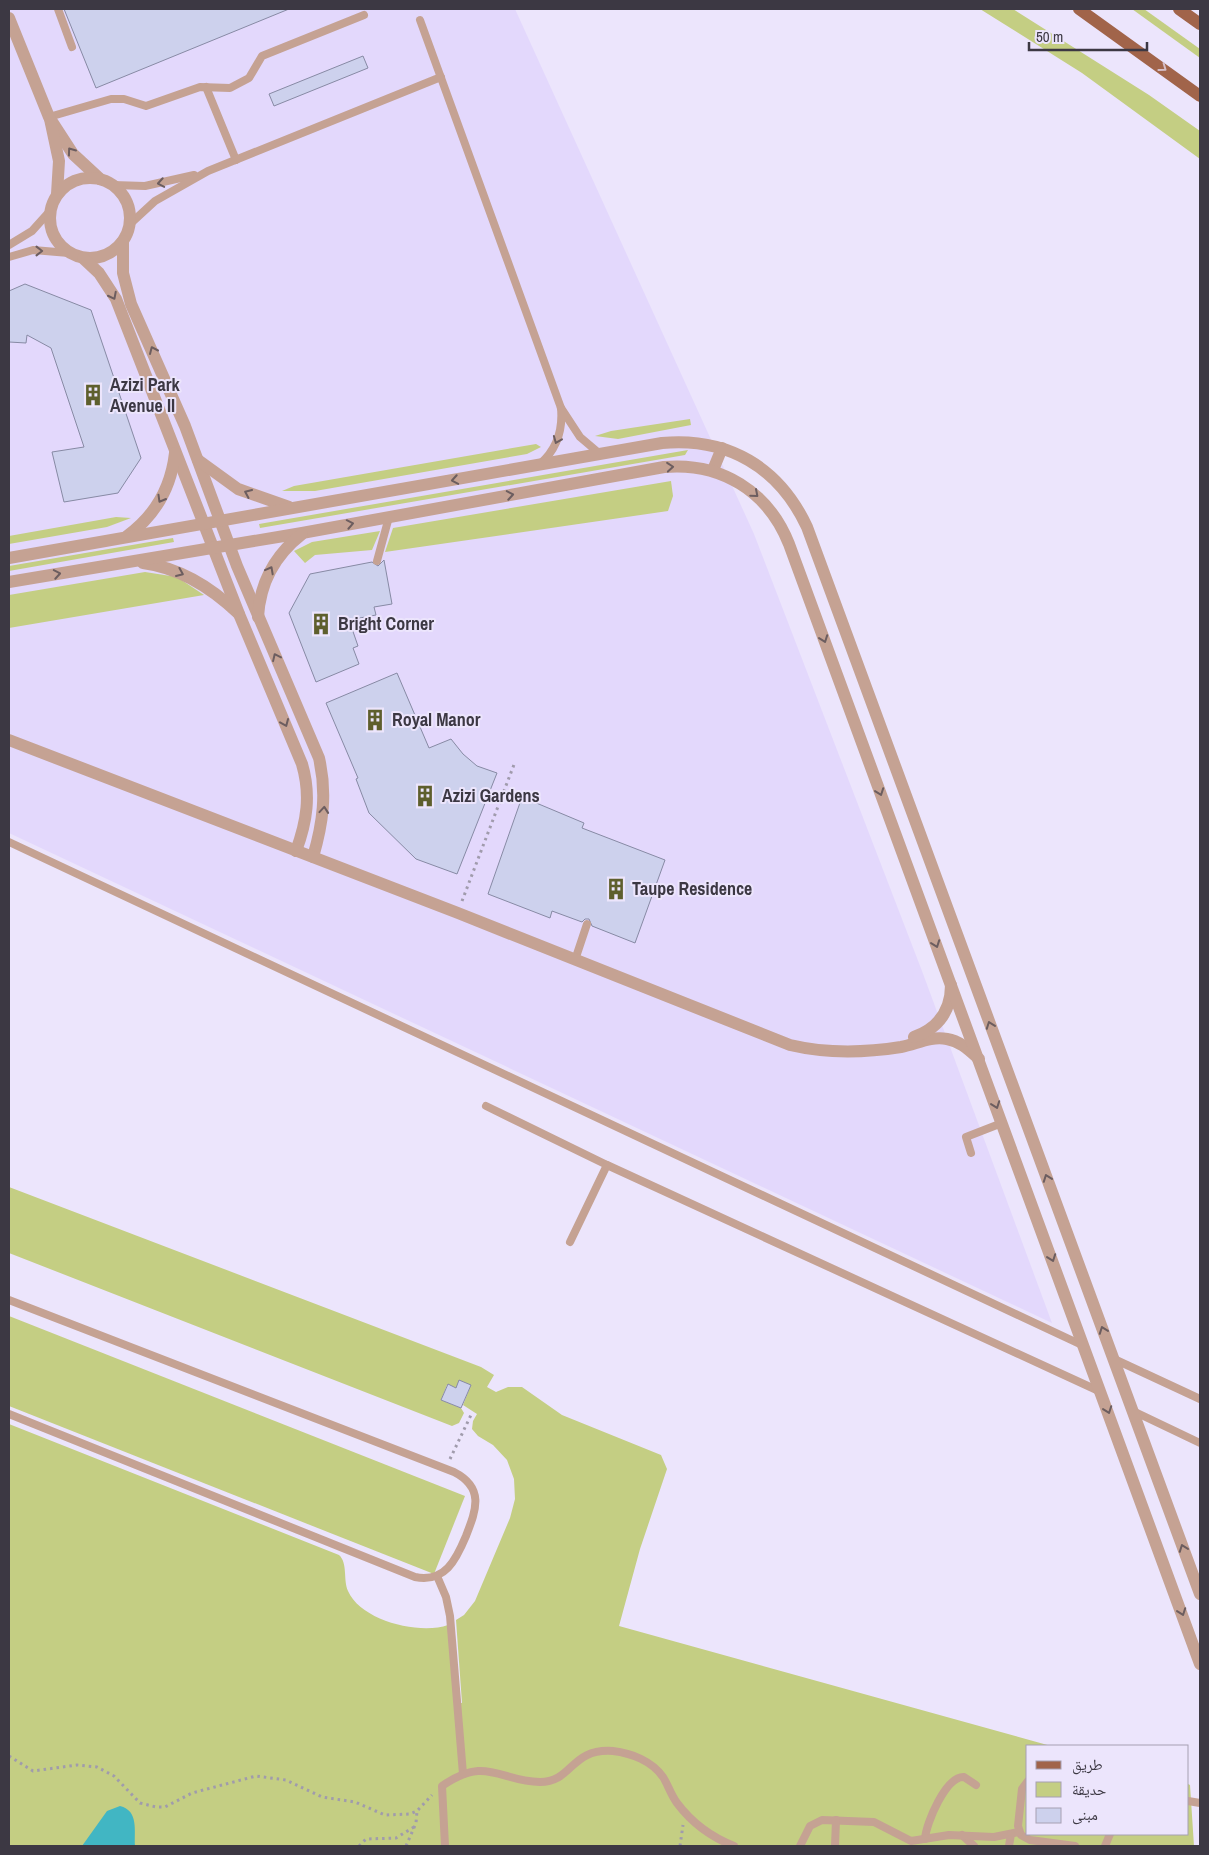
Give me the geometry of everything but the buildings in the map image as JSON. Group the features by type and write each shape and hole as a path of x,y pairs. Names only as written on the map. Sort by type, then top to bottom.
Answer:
{"main road":[{"path":"1078,9 1200,96"},
{"path":"1179,9 1200,24"}],"street":[{"path":"9,18 50,117 73,154 100,179 113,185 127,202 130,224 123,241 122,263 128,294 198,460 258,617 300,710 319,758 323,774 324,808 313,857"},
{"path":"50,117 59,161 56,194 50,211 53,235 69,253 83,258 101,257 110,253 123,241"},
{"path":"56,194 76,180 100,179"},
{"path":"83,258 99,273 116,299 203,524 306,778 308,807 306,821 296,851"},
{"path":"9,558 677,442 722,448 749,460 768,473 784,488 800,513 1200,1594"},
{"path":"713,470 722,448"},
{"path":"126,537 145,522 160,503 170,479 175,452"},
{"path":"198,460 238,489 294,508"},
{"path":"9,582 302,533 664,467 688,466 713,470 750,489 769,508 784,531 1200,1664"},
{"path":"258,617 261,592 271,568 285,549 302,533"},
{"path":"133,561 165,567 195,580 218,595 239,614"},
{"path":"9,740 458,913 790,1045 841,1052 892,1048 926,1039 948,1039 962,1045 979,1059"},
{"path":"897,839 919,832"},
{"path":"892,1048 925,1033 938,1023 947,1009 951,985"}],"lane":[{"path":"58,9 72,47"},
{"path":"50,117 111,99 124,100 140,106 152,105 195,89 206,87 224,90 244,83 253,73 262,56 364,15"},
{"path":"420,20 561,408 580,437 602,455"},
{"path":"113,185 161,184 208,171 441,77"},
{"path":"206,87 236,160"},
{"path":"130,224 155,201 208,171"},
{"path":"9,245 32,231 50,211"},
{"path":"9,257 33,250 69,253"},
{"path":"538,466 551,453 559,436 561,408"},
{"path":"377,561 389,517"},
{"path":"9,842 1084,1346"},
{"path":"575,960 587,924"},
{"path":"486,1106 607,1165 1101,1392"},
{"path":"971,1153 966,1137 1002,1123"},
{"path":"570,1242 607,1165"},
{"path":"9,1300 445,1469 466,1480 473,1490 476,1504 454,1562 436,1576 415,1577 9,1414"},
{"path":"1114,1359 1200,1399"},
{"path":"1133,1411 1200,1443"},
{"path":"436,1576 446,1597 450,1616 463,1774"},
{"path":"445,1846 442,1786 463,1774 474,1771 494,1771 530,1781 545,1782 559,1777 586,1754 604,1751 621,1753 644,1760 658,1770 675,1800 687,1814 710,1834 734,1846"},
{"path":"925,1839 927,1824 932,1810 955,1780 964,1777 976,1784"},
{"path":"1009,1846 1015,1833 1022,1789 1026,1784"},
{"path":"800,1846 814,1823 822,1820 874,1822 911,1841 938,1836 994,1837 1015,1833 1030,1840 1075,1846"},
{"path":"835,1846 836,1820"},
{"path":"962,1835 974,1846"}],"path":[{"path":"458,913 515,762"},
{"path":"445,1469 471,1415"},
{"path":"9,1756 33,1771 39,1772 77,1765 97,1767 114,1776 140,1803 156,1807 165,1807 192,1793 238,1780 266,1776 286,1780 322,1798 355,1802 385,1815 403,1816 417,1811 442,1786"},
{"path":"406,1846 414,1827 417,1811"},
{"path":"680,1846 687,1814"},
{"path":"358,1846 366,1839 396,1838 414,1827"}],"shaded area":[{"path":"9,9 515,9 754,534 922,971 1052,1323 9,833"}],"green space":[{"path":"980,9 1013,9 1149,95 1200,131 1200,159 1082,73"},
{"path":"1132,9 1144,9 1200,49 1200,58"},
{"path":"690,419 691,425 618,439 595,436 611,431"},
{"path":"536,444 541,447 527,454 315,491 282,491 294,486"},
{"path":"688,450 685,455 260,528 259,524"},
{"path":"671,481 673,496 668,511 385,552 393,528"},
{"path":"116,517 131,518 107,527 9,544 9,536"},
{"path":"380,531 372,550 315,555 305,563 294,551 312,542"},
{"path":"173,538 174,542 9,571 9,566"},
{"path":"145,572 177,577 204,595 9,628 9,595"},
{"path":"9,1187 481,1367 494,1375 487,1387 496,1392 508,1387 522,1387 562,1415 661,1455 667,1469 640,1549 619,1626 1047,1745 1026,1745 1026,1835 1189,1835 1189,1784 1194,1846 9,1846 9,1424 339,1555 344,1562 348,1591 365,1610 378,1618 407,1627 436,1628 448,1625 454,1703 462,1703 456,1620 464,1615 475,1601 510,1518 515,1499 514,1479 507,1460 493,1445 478,1436 472,1429 473,1421 477,1414 463,1405 471,1385 456,1388 447,1385 441,1400 461,1408 464,1413 459,1423 452,1426 9,1253"},
{"path":"9,1316 465,1496 434,1574 9,1406"}],"water":[{"path":"120,1806 126,1808 133,1817 135,1846 82,1846 107,1811"}],"place":[{"name":"Azizi Park Avenue II","path":"93,395"},
{"name":"Bright Corner","path":"321,624"},
{"name":"Royal Manor","path":"375,720"},
{"name":"Azizi Gardens","path":"425,796"},
{"name":"Taupe Residence","path":"616,889"}]}
